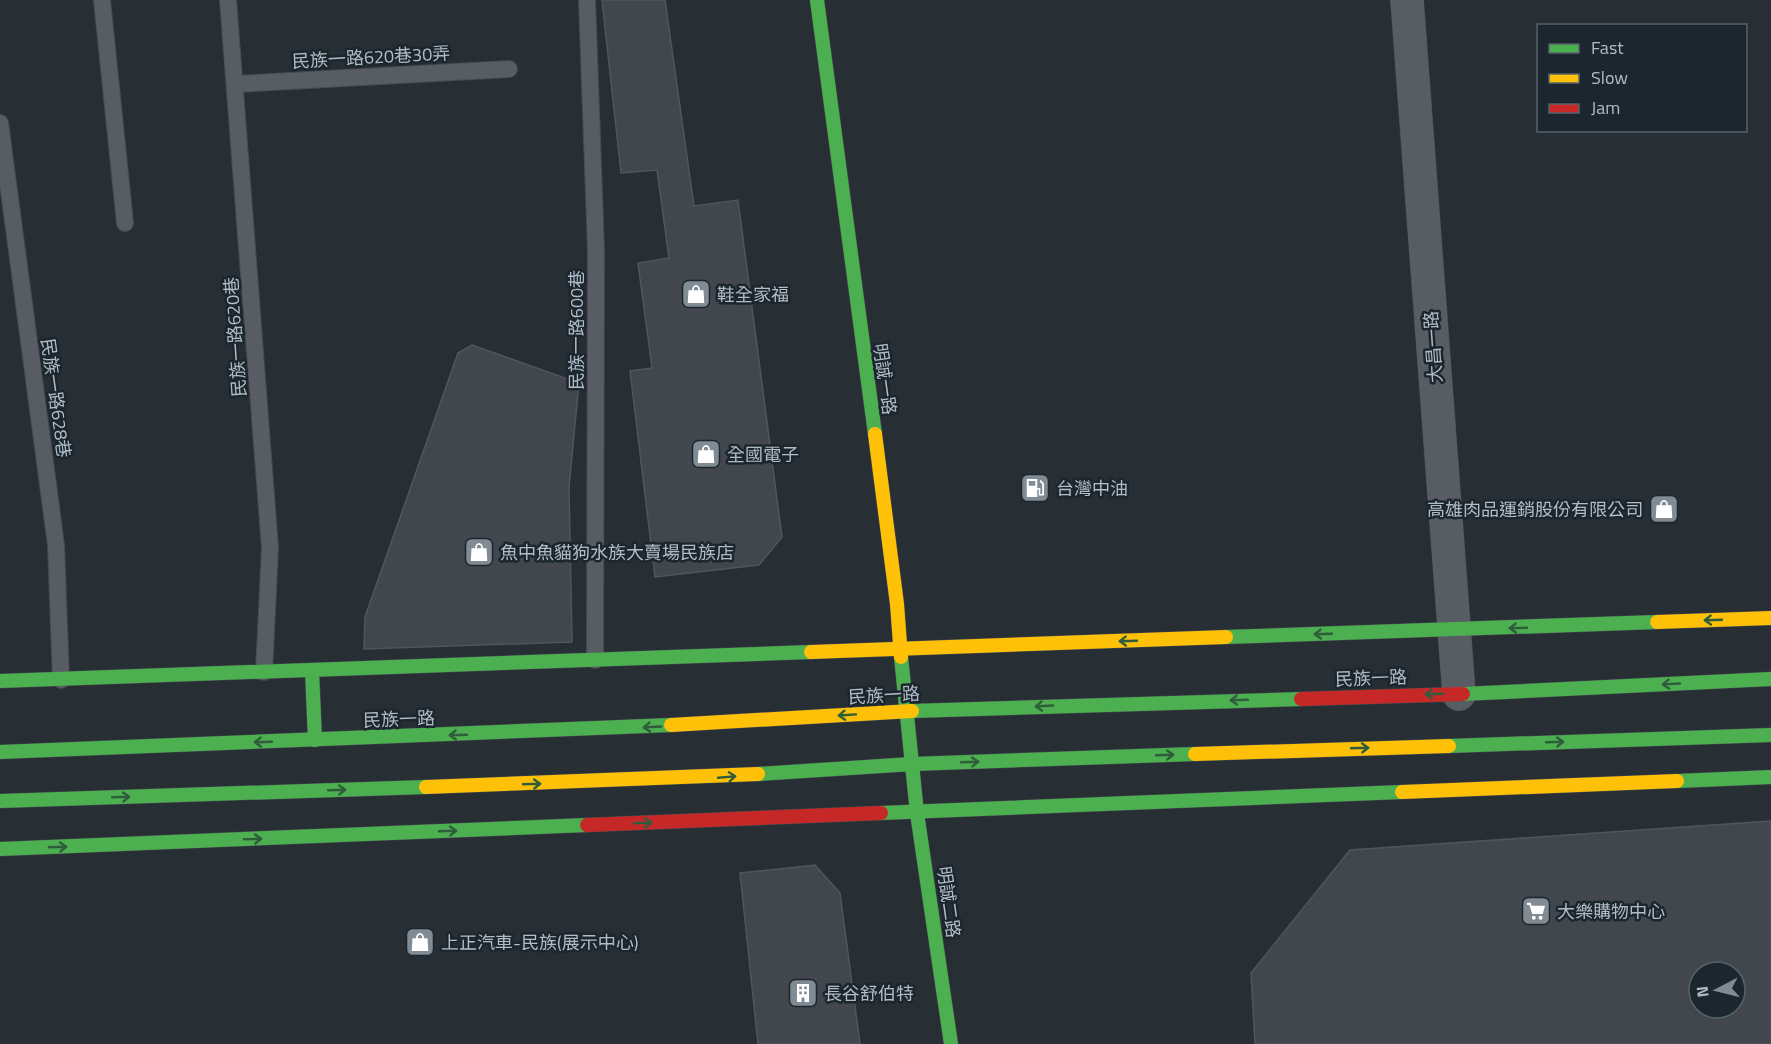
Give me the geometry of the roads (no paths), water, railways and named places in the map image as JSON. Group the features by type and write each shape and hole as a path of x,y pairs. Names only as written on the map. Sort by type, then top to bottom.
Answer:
{"main road":[{"name":"明誠一路","path":"817,0 897,604 905,711 912,764"},
{"path":"0,681 1771,618"},
{"path":"312,671 315,740"},
{"name":"民族一路","path":"0,752 589,730 905,711 1459,694 1771,679"},
{"path":"0,801 305,797 705,778 912,764 1771,735"},
{"name":"明誠二路","path":"912,764 917,813 951,1044"},
{"path":"0,849 306,831 917,813 1771,777"}],"street":[{"name":"大昌一路","path":"1407,0 1459,694"}],"lane":[{"path":"102,0 125,223"},
{"name":"民族一路620巷","path":"228,0 270,548 264,672"},
{"name":"民族一路600巷","path":"587,0 596,251 595,660"},
{"name":"民族一路620巷30弄","path":"236,84 509,69"},
{"name":"民族一路628巷","path":"0,123 56,545 61,680"}],"place":[{"name":"鞋全家福","path":"696,294"},
{"name":"全國電子","path":"706,454"},
{"name":"台灣中油","path":"1035,488"},
{"name":"高雄肉品運銷股份有限公司","path":"1664,509"},
{"name":"魚中魚貓狗水族大賣場民族店","path":"479,552"},
{"name":"大樂購物中心","path":"1536,911"},
{"name":"上正汽車-民族(展示中心)","path":"420,942"},
{"name":"長谷舒伯特","path":"803,993"}]}
